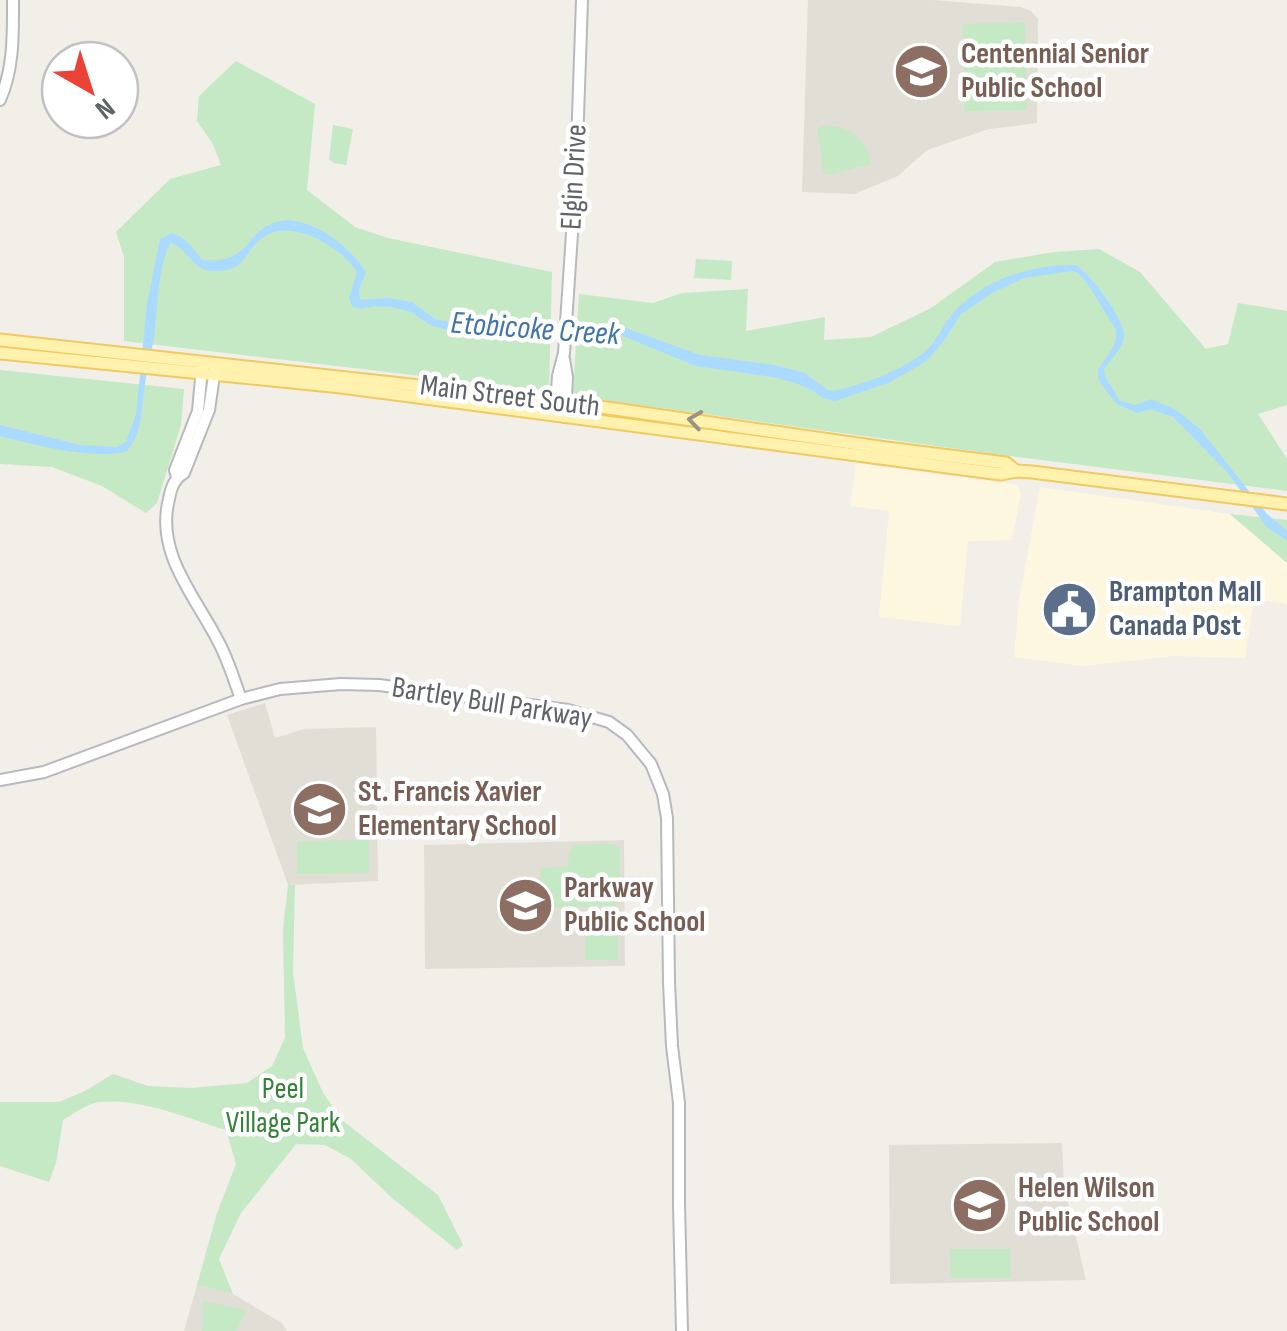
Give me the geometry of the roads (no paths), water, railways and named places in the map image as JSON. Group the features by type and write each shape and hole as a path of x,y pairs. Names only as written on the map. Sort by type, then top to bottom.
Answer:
{"main road":[{"name":"Main Street South","path":"0,340 125,360"},
{"name":"Main Street South","path":"0,354 166,364 1001,474 1016,471 1284,503"},
{"name":"Main Street South","path":"209,369 561,401 1006,463 1016,471"}],"street":[{"path":"0,100 11,60 13,0"},
{"name":"Elgin Drive","path":"560,417 567,377 566,294 576,174 582,0"},
{"path":"209,369 175,470 177,477 170,494 165,530 171,556 221,646 241,699"},
{"name":"Bartley Bull Parkway","path":"0,780 44,772 241,699 280,689 342,684 379,685 568,710 609,722 627,735 652,764 663,794 666,818 669,982 679,1103 682,1331"}],"water":[{"name":"Etobicoke Creek","path":"288,220 322,231 351,253 366,272 359,290 360,300 387,298 412,302 435,319 463,325 588,329 620,326 700,355 805,373 834,391 879,377 921,355 966,300 994,282 1043,267 1076,265 1105,297 1123,328 1122,344 1104,369 1120,401 1136,405 1152,399 1176,410 1200,429 1267,514 1287,531 1287,541 1266,526 1228,473 1173,417 1150,409 1137,413 1117,404 1105,389 1098,370 1112,349 1116,330 1089,286 1072,271 1024,278 992,293 960,315 946,338 920,365 888,383 835,401 779,378 696,366 623,336 458,333 391,307 353,307 349,298 357,272 328,244 301,232 274,232 262,238 238,265 224,271 200,267 170,243 160,277 140,423 127,451 82,453 0,436 0,425 80,445 117,447 126,442 136,415 147,304 160,239 172,233 185,240 202,260 220,260 241,251 273,223"}],"place":[{"name":"Centennial Senior Public School","path":"922,71"},
{"name":"Brampton Mall Canada P0st","path":"1070,609"},
{"name":"St. Francis Xavier Elementary School","path":"319,809"},
{"name":"Parkway Public School","path":"525,905"},
{"name":"Helen Wilson Public School","path":"979,1205"}],"park label":[{"name":"Peel Village Park","path":"283,1106"}]}
